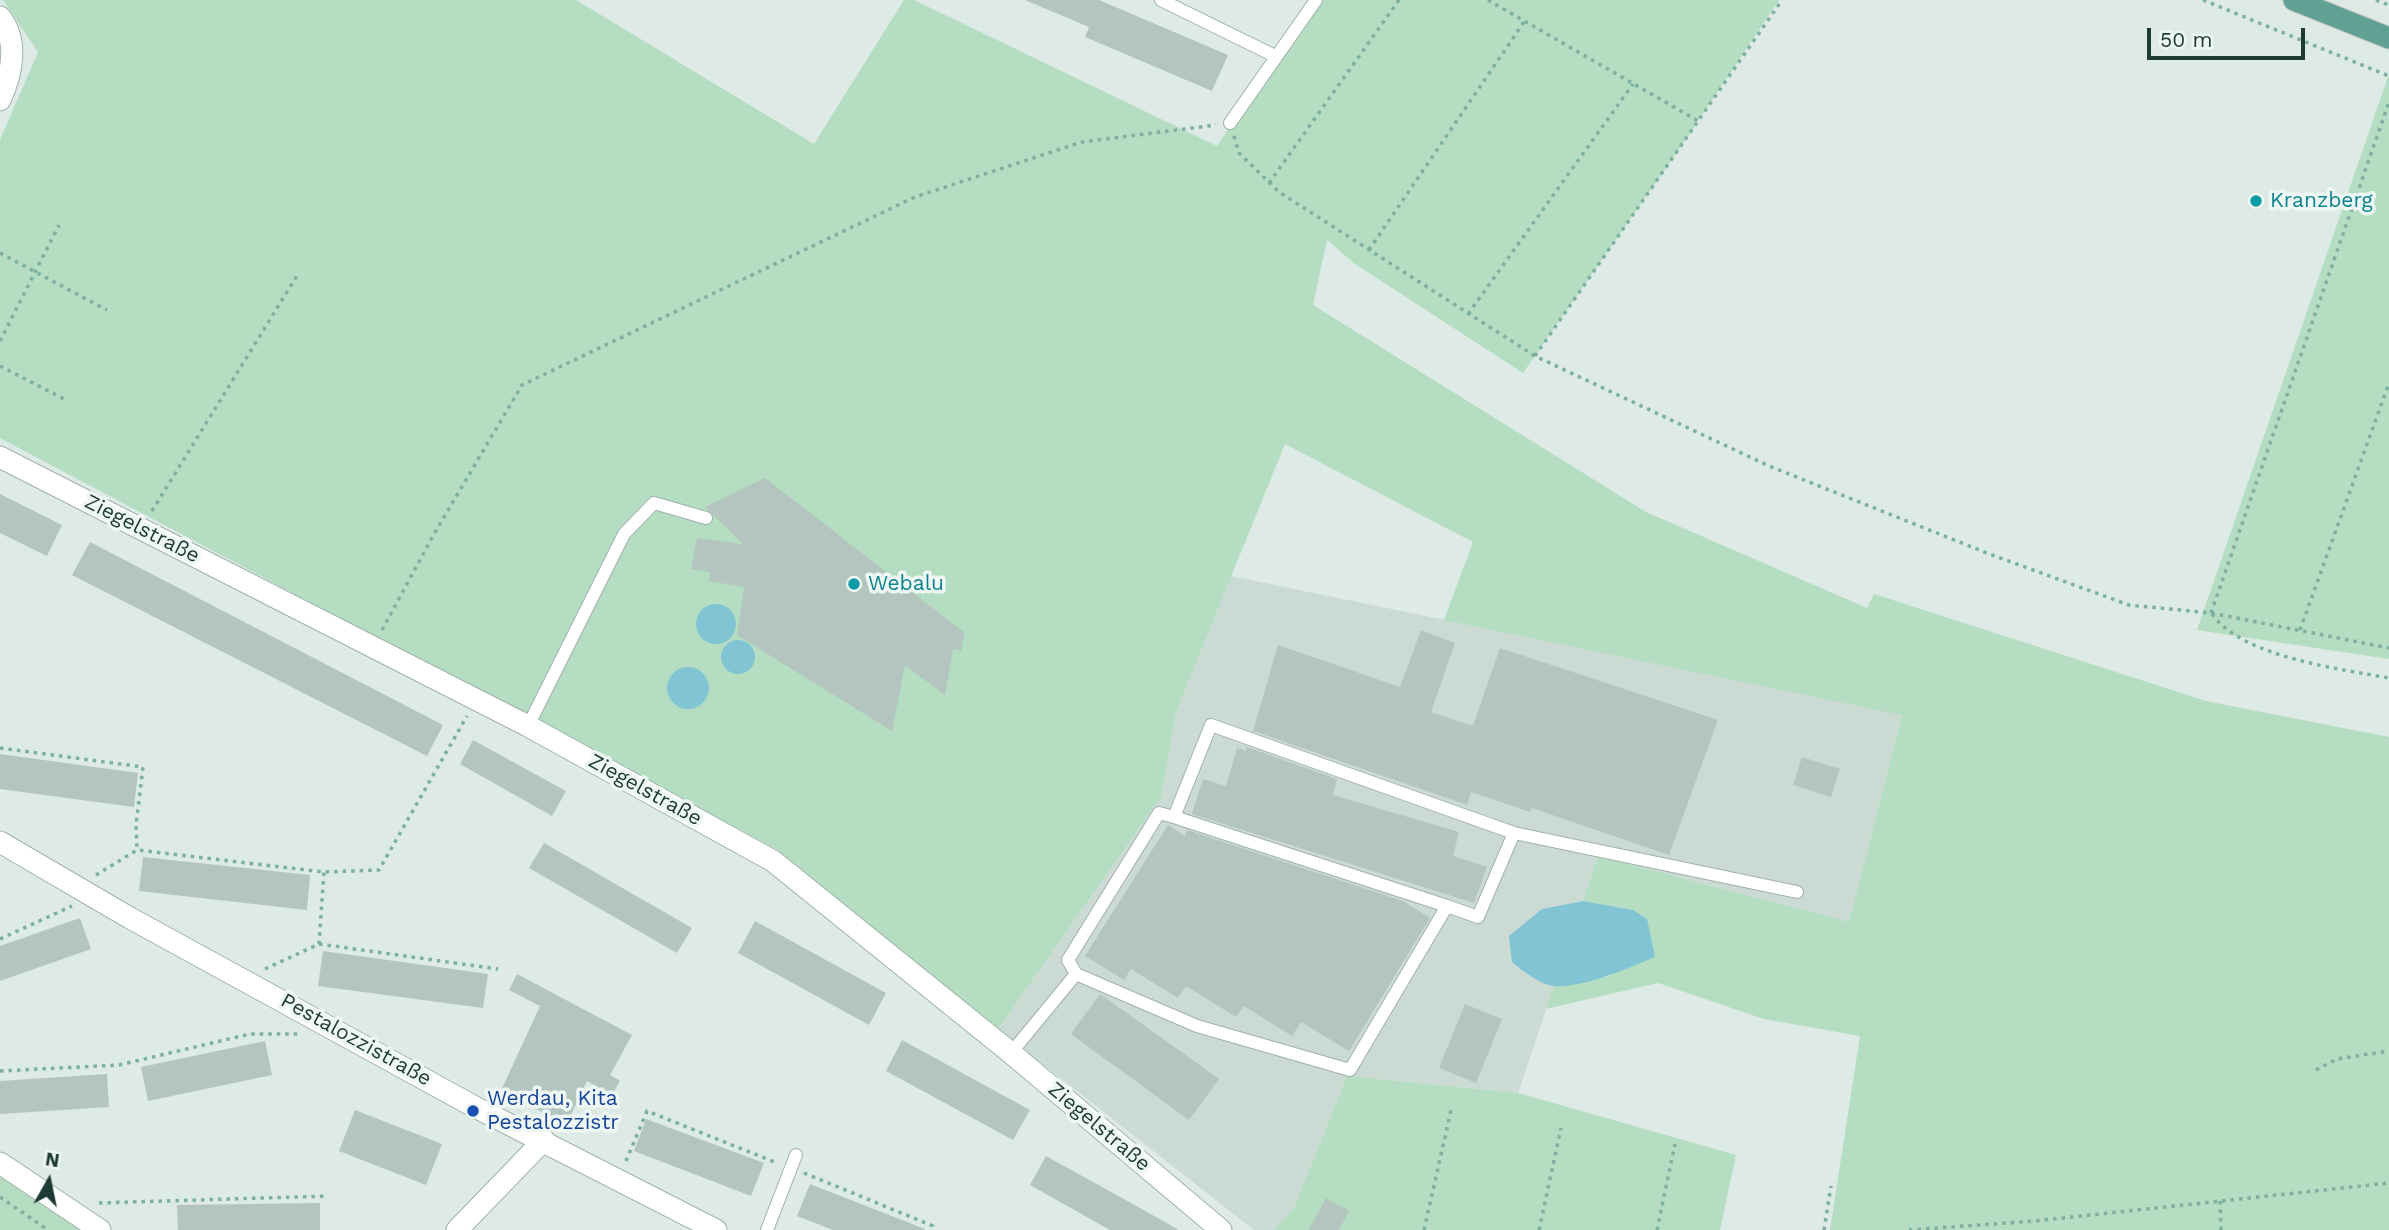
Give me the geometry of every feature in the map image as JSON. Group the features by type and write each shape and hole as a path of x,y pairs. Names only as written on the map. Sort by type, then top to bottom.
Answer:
{"main road":[{"path":"2294,0 2389,38"}],"street":[{"path":"0,100 14,54 3,20"},
{"name":"Ziegelstraße","path":"0,457 528,726 773,861 1011,1053 1221,1230"},
{"name":"Pestalozzistraße","path":"0,842 475,1107 716,1230"},
{"path":"457,1230 544,1140"},
{"path":"0,1163 100,1230"}],"lane":[{"path":"1161,0 1275,56"},
{"path":"1230,123 1316,0"},
{"path":"528,726 624,534 653,503 706,518"},
{"path":"1174,817 1210,725 1514,833 1797,892"},
{"path":"1447,906 1350,1070 1197,1026 1076,974 1068,960 1159,813 1447,906 1478,918 1514,833"},
{"path":"1011,1053 1076,974"},
{"path":"767,1230 796,1155"}],"path":[{"path":"1269,184 1399,0"},
{"path":"1488,0 1698,121"},
{"path":"1535,356 1782,0"},
{"path":"2203,0 2389,76"},
{"path":"2376,0 2389,5"},
{"path":"1369,250 1524,22"},
{"path":"1468,314 1633,83"},
{"path":"2210,613 2389,103"},
{"path":"373,647 434,534 522,385 915,197 1082,142 1230,123 1239,153 1269,184 1468,314 1535,356 1769,466 1992,555 2129,605 2210,613 2389,648"},
{"path":"0,341 59,225"},
{"path":"0,253 107,310"},
{"path":"141,529 298,274"},
{"path":"0,366 64,399"},
{"path":"2300,631 2389,383"},
{"path":"2210,613 2219,625 2246,642 2351,671 2389,678"},
{"path":"0,939 84,891 137,850 324,872 379,870 476,699"},
{"path":"0,748 143,767 136,825 137,850"},
{"path":"319,944 324,872"},
{"path":"243,979 319,944 498,969"},
{"path":"0,1071 119,1065 250,1034 305,1034"},
{"path":"2316,1070 2337,1059 2389,1051"},
{"path":"1424,1230 1452,1106"},
{"path":"619,1179 646,1111 933,1226 932,1230"},
{"path":"1539,1230 1561,1128"},
{"path":"1657,1230 1675,1144"},
{"path":"1909,1230 2035,1221 2389,1184"},
{"path":"1824,1230 1831,1186"},
{"path":"60,1204 328,1196"},
{"path":"0,1197 48,1230"},
{"path":"2220,1201 2221,1230"},
{"path":"2035,1221 2035,1230"}],"shaded area":[{"path":"1231,576 1902,714 1849,922 1598,856 1583,901 1542,909 1528,975 1554,986 1518,1093 1347,1076 1294,1208 1274,1230 1254,1230 998,1029 1161,797 1176,712"}],"green space":[{"path":"3,0 576,0 814,144 904,0 914,0 1217,146 1316,0 1779,0 1698,121 1692,117 1698,122 1523,373 1355,264 1327,240 1313,305 1646,512 1867,608 1874,594 2206,701 2389,737 2389,1230 1830,1230 1860,1036 1764,1019 1658,983 1546,1009 1554,986 1610,976 1633,910 1583,901 1598,856 1849,922 1902,715 1444,620 1473,542 1285,444 1176,712 1161,797 998,1029 776,849 0,438 0,140 38,52"},
{"path":"2389,74 2389,659 2197,630"},
{"path":"1347,1076 1518,1093 1736,1155 1720,1230 1274,1230 1294,1208"},
{"path":"0,1173 93,1230 0,1230"}],"water":[{"path":"716,604 724,605 730,610 735,616 735,632 730,638 724,643 716,644 708,643 702,638 697,632 696,624 697,616 702,610 708,605"},
{"path":"738,640 750,645 755,657 750,669 738,674 726,669 721,657 726,645"},
{"path":"688,667 703,673 709,688 703,703 688,709 673,703 667,688 673,673"},
{"path":"1583,901 1633,910 1647,919 1655,957 1606,976 1566,986 1544,983 1512,962 1509,936 1542,909"}],"building":[{"path":"1025,0 1099,0 1228,55 1212,91 1085,37 1089,27"},
{"path":"765,478 965,633 961,651 953,649 945,695 905,665 892,731 737,635 744,587 709,581 710,572 691,569 697,538 743,544 705,507"},
{"path":"0,494 62,525 47,556 0,533"},
{"path":"90,542 443,725 427,756 72,575"},
{"path":"1421,630 1455,643 1431,712 1473,726 1500,648 1718,720 1669,855 1532,808 1530,812 1471,792 1467,805 1253,731 1278,645 1400,687"},
{"path":"473,740 566,791 552,816 460,764"},
{"path":"1247,747 1337,779 1333,795 1459,832 1453,856 1487,867 1474,903 1192,814 1203,779 1226,786 1237,748 1246,751"},
{"path":"0,754 138,773 134,807 0,789"},
{"path":"1802,757 1840,769 1831,797 1793,785"},
{"path":"1168,825 1185,836 1187,830 1403,901 1430,918 1349,1051 1301,1022 1292,1036 1244,1006 1236,1017 1186,986 1178,998 1131,969 1124,980 1085,956"},
{"path":"544,843 692,928 677,953 529,868"},
{"path":"143,857 310,875 307,910 139,891"},
{"path":"80,918 91,949 0,981 0,946"},
{"path":"755,921 886,993 869,1025 738,953"},
{"path":"323,951 488,974 483,1008 318,986"},
{"path":"517,974 632,1035 610,1075 620,1081 612,1095 587,1081 567,1123 500,1093 540,1006 509,990"},
{"path":"1100,994 1219,1079 1189,1120 1071,1034"},
{"path":"1465,1004 1502,1019 1476,1083 1439,1068"},
{"path":"902,1040 1030,1110 1013,1140 886,1071"},
{"path":"265,1041 272,1075 148,1101 141,1067"},
{"path":"107,1074 109,1107 0,1114 0,1081"},
{"path":"355,1110 442,1144 426,1185 339,1151"},
{"path":"646,1119 764,1163 751,1196 634,1151"},
{"path":"1046,1156 1179,1230 1110,1230 1030,1185"},
{"path":"810,1184 925,1230 833,1230 797,1216"},
{"path":"1326,1198 1349,1211 1339,1230 1309,1230"},
{"path":"320,1203 320,1230 178,1230 177,1205"}],"place":[{"name":"Kranzberg","path":"2256,201"},
{"name":"Webalu","path":"854,584"},
{"name":"Werdau, Kita Pestalozzistr","path":"473,1111"}]}
